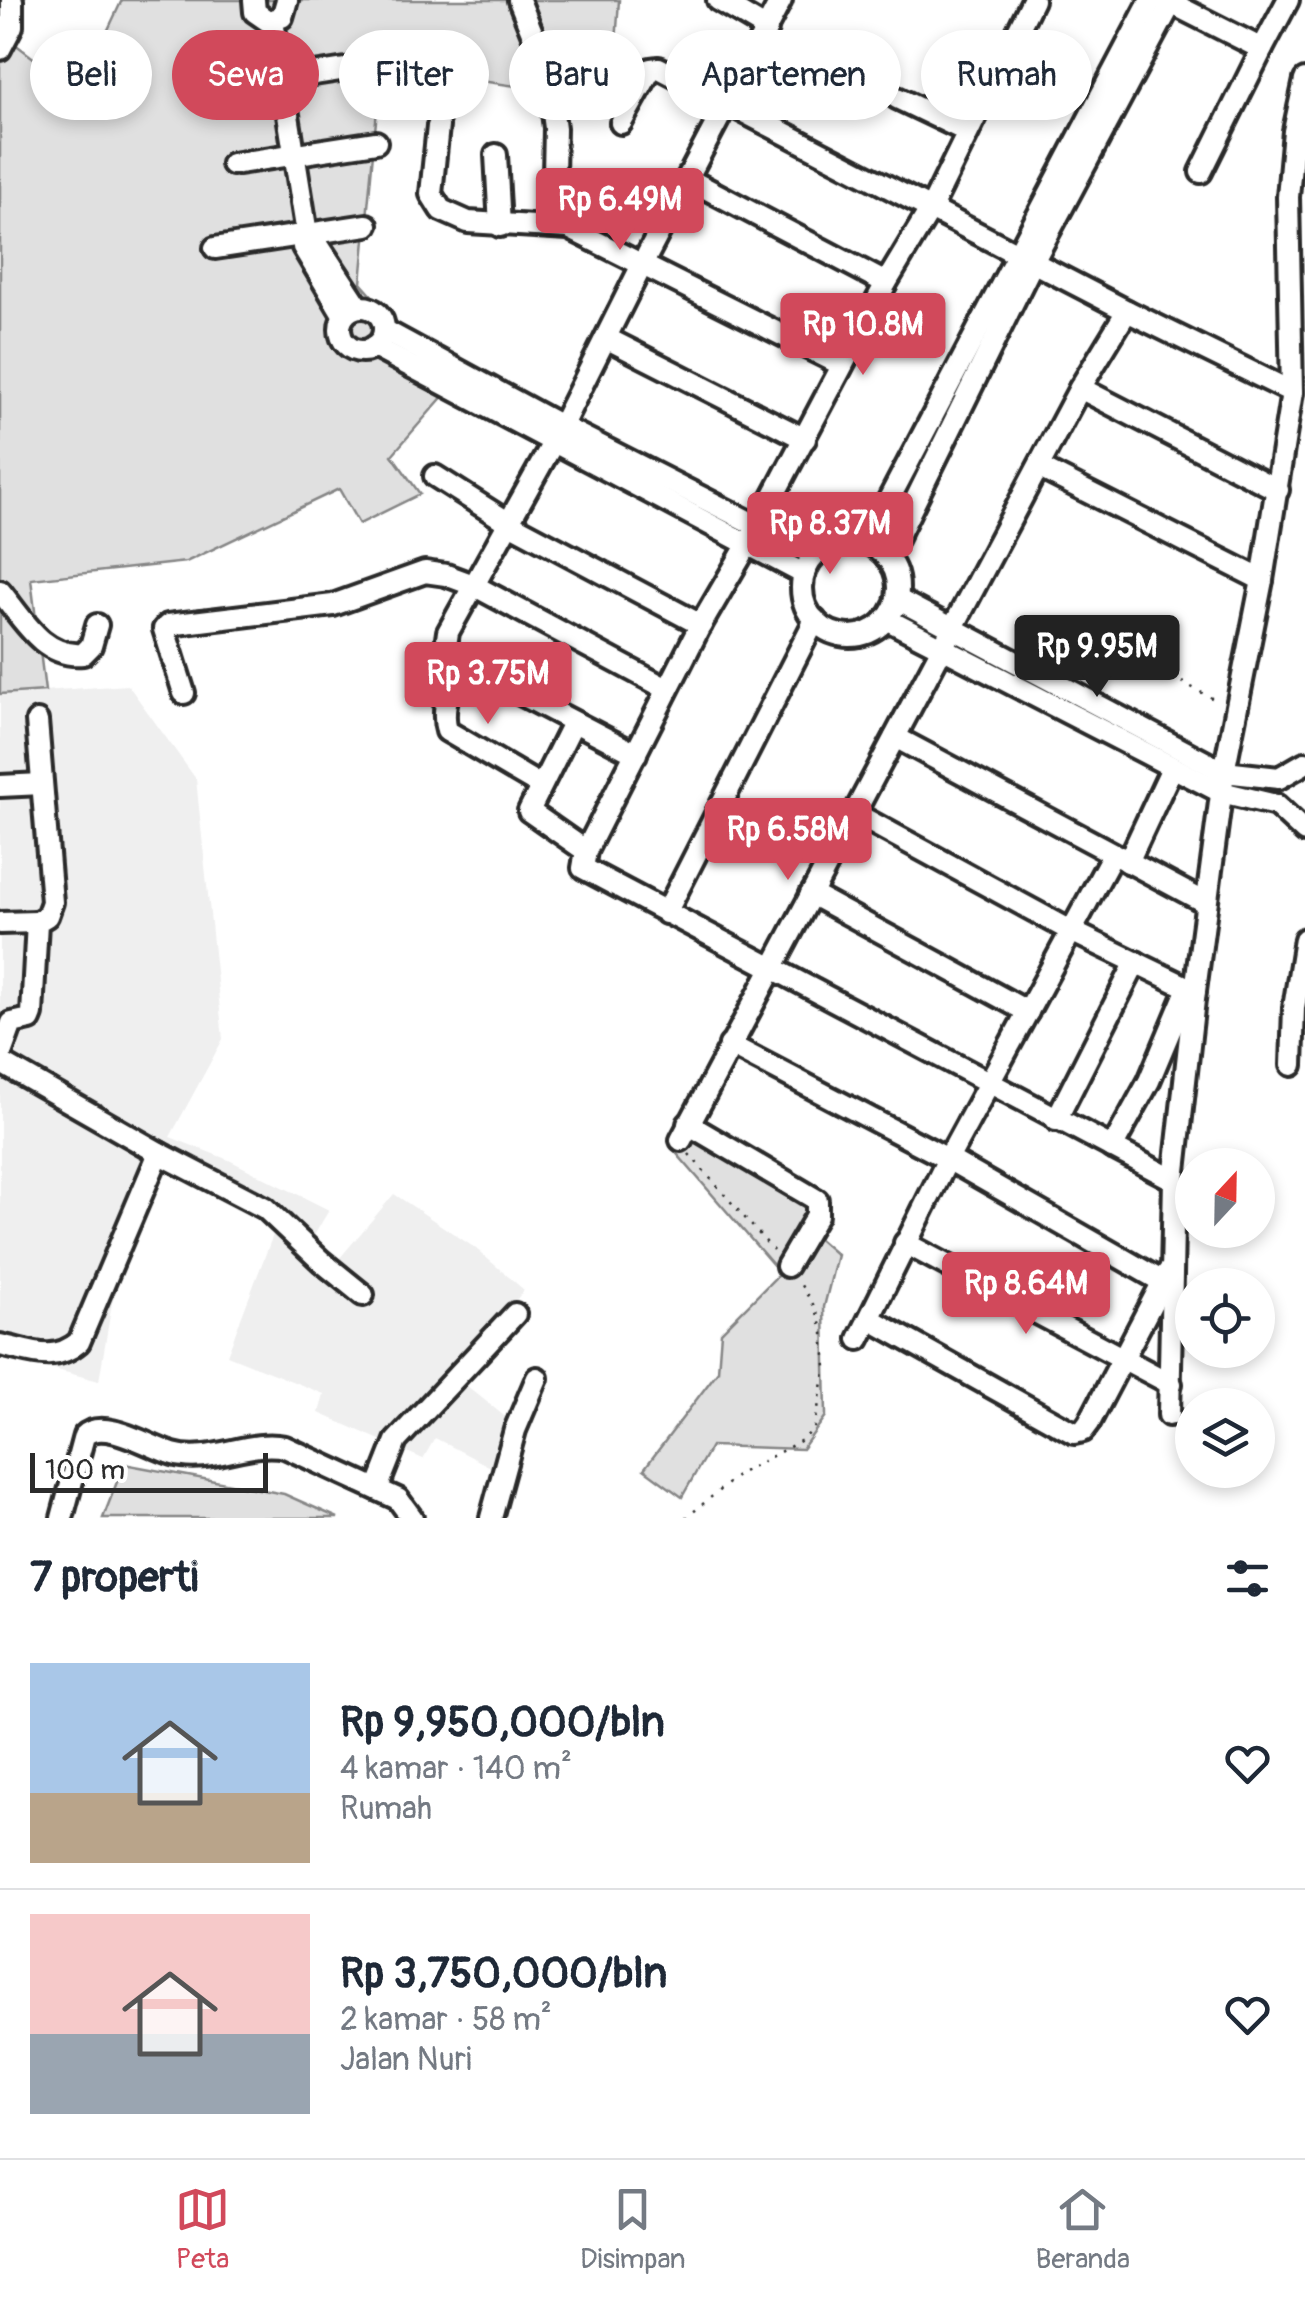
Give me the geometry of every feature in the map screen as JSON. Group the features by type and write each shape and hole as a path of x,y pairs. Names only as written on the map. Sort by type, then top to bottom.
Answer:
{"street":[{"path":"0,49 12,26 12,0"},
{"path":"254,0 258,16 273,21 282,16 291,1"},
{"path":"519,0 537,45 551,98 554,175 569,228"},
{"path":"718,0 767,28 782,0"},
{"path":"1033,0 930,208 701,625 582,862 587,872 1174,1180"},
{"path":"1201,172 1288,0"},
{"path":"866,542 1165,1 1262,49"},
{"path":"273,21 274,30"},
{"path":"621,124 654,67 665,73"},
{"path":"1169,1414 1174,1180 1191,990 1222,782 1262,580 1292,392 1288,197 1294,131 1305,80"},
{"path":"901,100 966,131"},
{"path":"289,120 307,234 315,240 352,312"},
{"path":"636,754 458,660 446,646 448,632 558,434 720,120"},
{"path":"757,120 1126,311 1292,392"},
{"path":"438,126 431,194 434,203 453,217 500,226 569,228 842,364"},
{"path":"232,164 376,142"},
{"path":"496,155 500,226"},
{"path":"688,180 886,282"},
{"path":"216,248 367,225"},
{"path":"888,558 1025,257"},
{"path":"787,1266 817,1216 817,1200 685,1132 1080,388 1126,311"},
{"path":"352,312 376,313 379,338"},
{"path":"352,312 340,328 344,341 354,350 379,338"},
{"path":"379,338 809,564"},
{"path":"606,338 804,439"},
{"path":"1080,388 1278,490"},
{"path":"1040,468 1262,580"},
{"path":"435,476 509,522 701,625"},
{"path":"844,540 866,542 888,558 897,577 897,599 886,620 868,632 845,635 824,628 804,599 809,564 844,540"},
{"path":"184,693 164,629 168,625 333,605 425,572 473,586 667,690"},
{"path":"0,592 47,648 70,656 83,654 91,646 96,625"},
{"path":"897,599 948,639 1172,768 1222,782 1279,778 1305,763"},
{"path":"666,913 816,620"},
{"path":"886,620 948,639 1222,782 1276,805 1305,832"},
{"path":"458,660 446,703 447,731 539,785"},
{"path":"0,923 37,922 47,916 52,902 37,720"},
{"path":"573,722 529,806 532,815 586,851"},
{"path":"895,736 1206,903"},
{"path":"859,1339 988,1084 1072,931 1121,858 1172,768"},
{"path":"0,786 42,784"},
{"path":"854,813 1072,931 1191,990"},
{"path":"810,894 1028,1012"},
{"path":"37,922 32,1014 30,1019 12,1023 0,1059 159,1153 273,1213 321,1261 363,1295"},
{"path":"1292,1064 1294,1008 1305,939"},
{"path":"1056,1120 1136,962"},
{"path":"1112,1148 1149,1082 1191,990"},
{"path":"730,1045 948,1159 1163,1282"},
{"path":"0,1345 54,1356 66,1354 79,1342 159,1153"},
{"path":"905,1243 1171,1384"},
{"path":"870,1319 1074,1432 1083,1431 1174,1258"},
{"path":"377,1489 396,1442 515,1314"},
{"path":"491,1518 515,1430 537,1378"},
{"path":"62,1518 84,1436 98,1428 191,1458 284,1446 398,1499 412,1518"}],"path":[{"path":"1182,682 1236,711"},
{"path":"685,1132 691,1156 806,1290 823,1333 826,1366 814,1429 802,1440 739,1474 686,1518"}],"shaded area":[{"path":"122,0 619,0 617,30 509,30 509,85 489,82 489,30 339,30 339,120 376,120 361,283 452,386 392,455 420,494 359,524 339,489 186,562 31,579 45,691 0,694 0,28 2,34 30,55 30,120 152,120 152,30 108,30"},
{"path":"128,685 196,779 223,1039 170,1137 229,1160 329,1210 309,1244 339,1259 394,1194 475,1248 524,1290 456,1377 514,1424 506,1475 435,1438 423,1459 319,1413 324,1394 227,1355 281,1214 162,1161 112,1303 99,1381 0,1355 0,694"},
{"path":"707,1129 819,1197 807,1229 837,1255 824,1307 826,1416 802,1449 711,1446 682,1497 644,1469 718,1371 721,1332 780,1273 672,1148"},
{"path":"124,1464 284,1494 338,1518 103,1518"}]}
